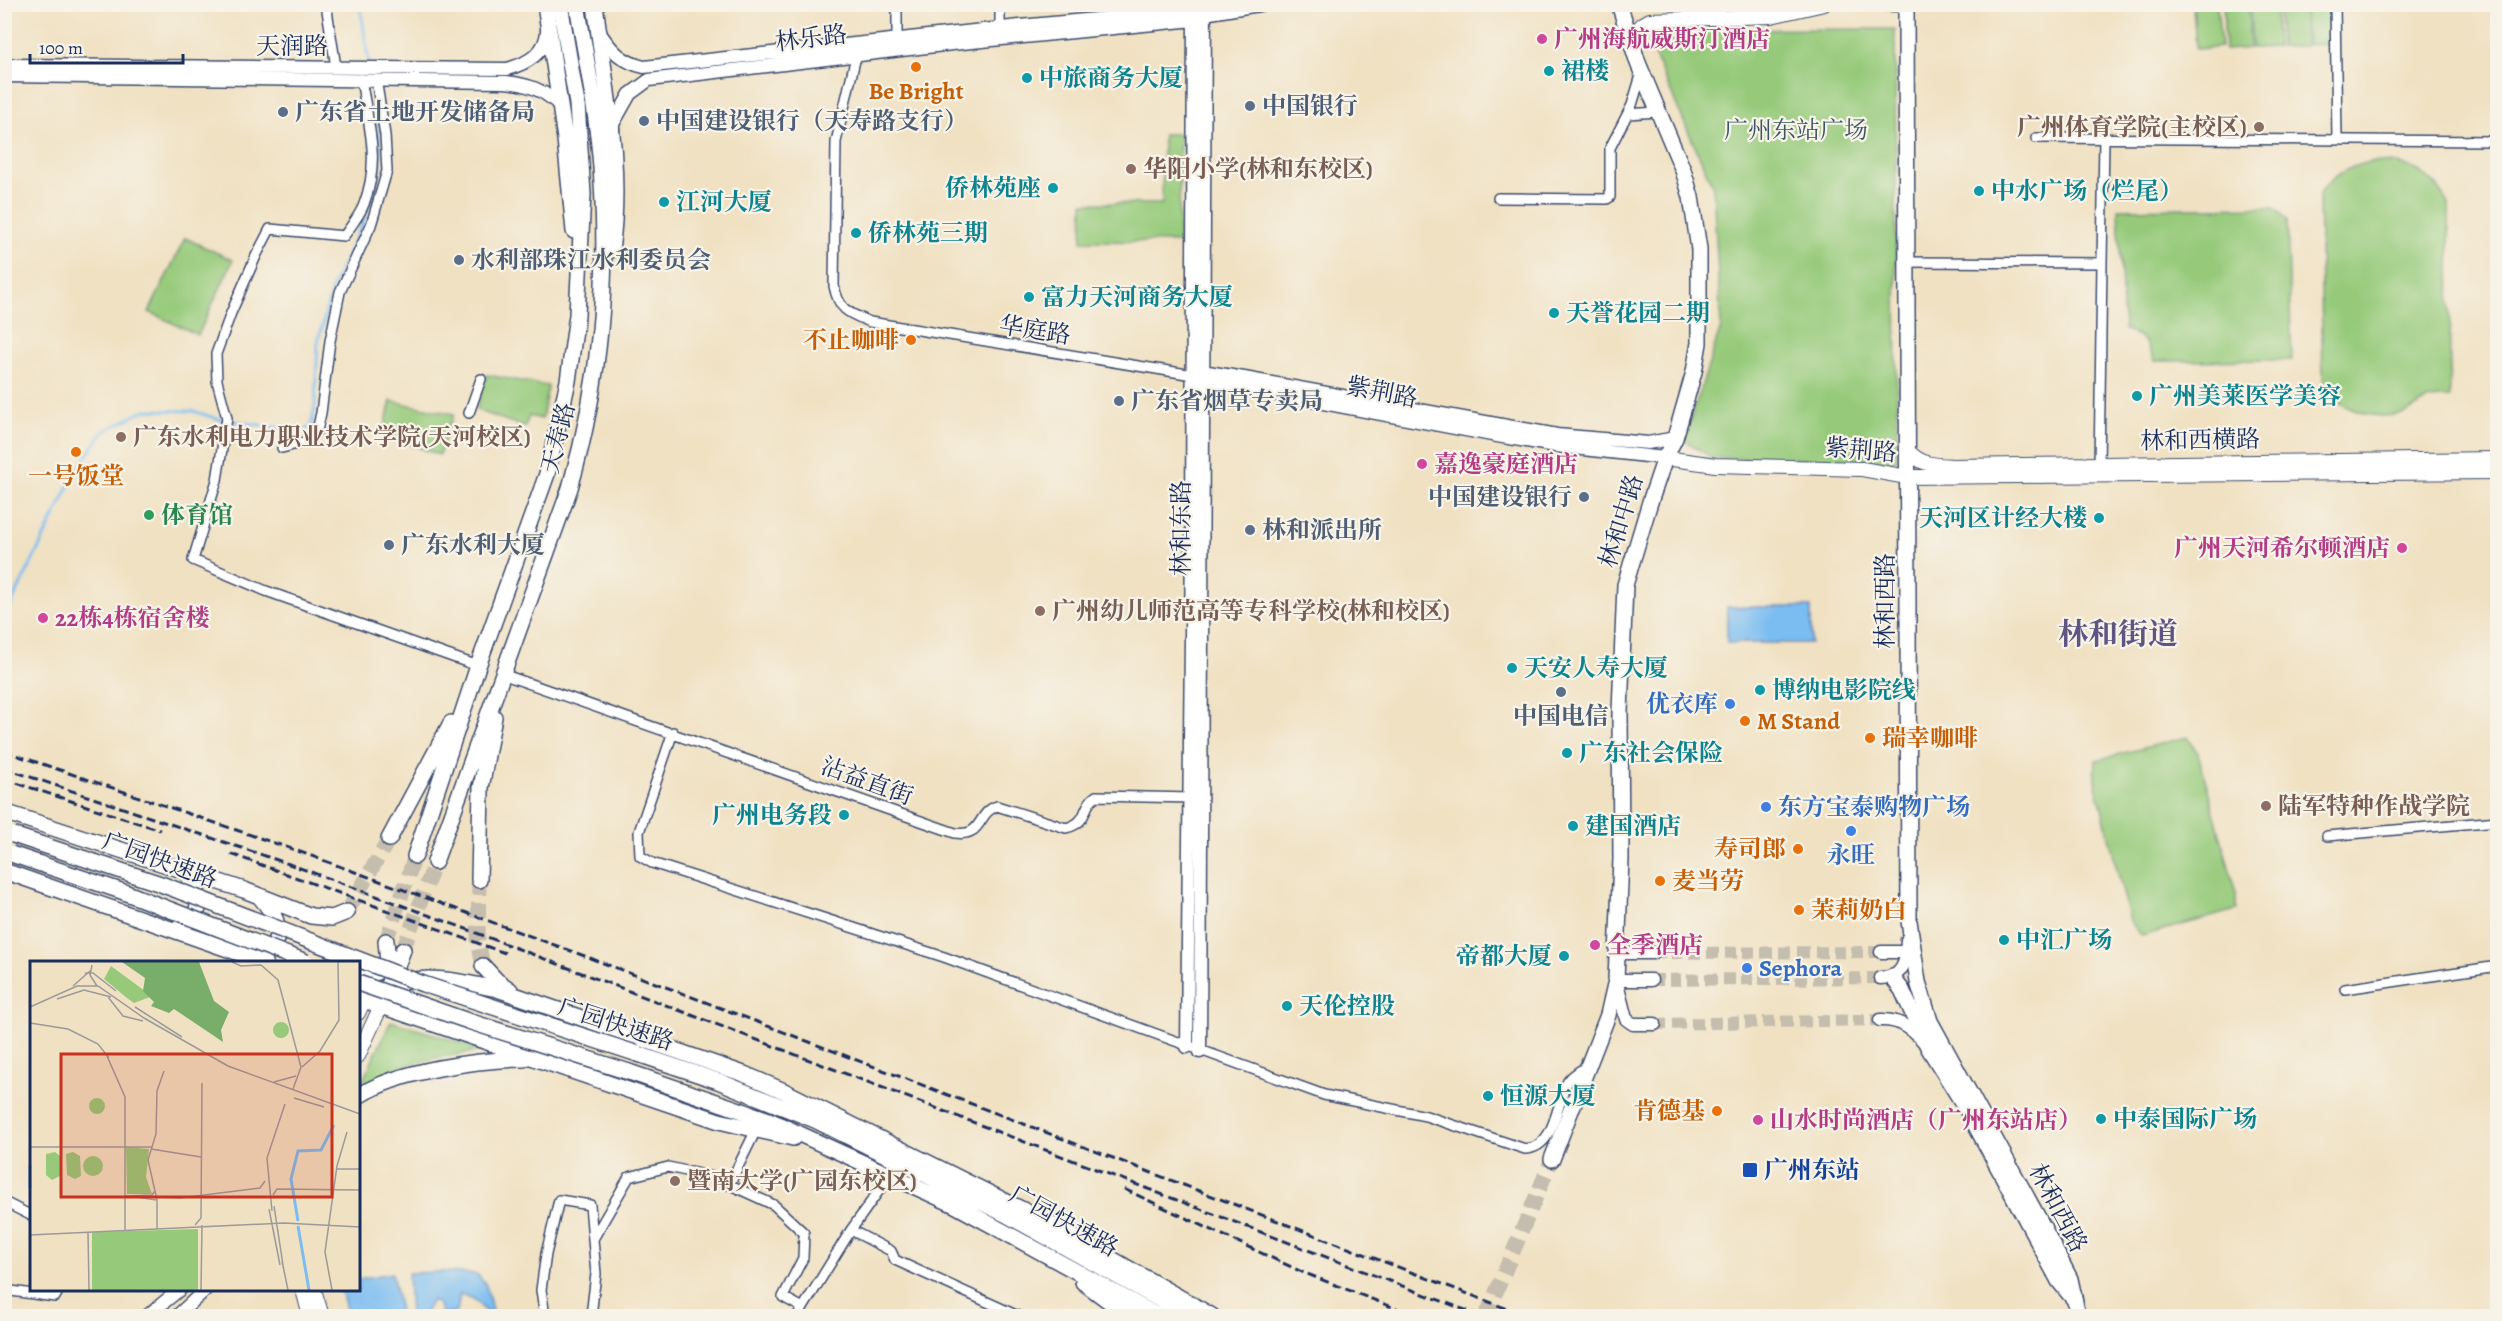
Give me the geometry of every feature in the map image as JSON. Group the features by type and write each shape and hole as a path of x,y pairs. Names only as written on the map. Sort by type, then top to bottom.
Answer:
{"main road":[{"name":"天寿路","path":"415,856 478,666 547,474 562,410 577,315 584,194 577,104 560,4"},
{"name":"天寿路","path":"435,862 570,488 597,364 604,282 598,139 578,4"},
{"path":"595,4 614,150 614,231 604,282"},
{"name":"林和中路","path":"1552,1159 1608,1015 1616,980 1621,859 1620,712 1625,585 1665,458 1675,438 1694,372 1699,343 1699,249 1688,188 1617,4"},
{"path":"1636,56 1635,32 1650,20 1771,16 1824,4"},
{"path":"1882,4 1906,5"},
{"name":"林和西路","path":"1906,5 1909,921 1918,982 1936,1035 2070,1279 2075,1312"},
{"path":"547,12 561,107 579,274"},
{"name":"林和西横路","path":"1908,451 1918,461 1936,465 2099,470 2498,472"},
{"name":"紫荆路","path":"1665,458 1716,465 1862,469 1907,477"},
{"name":"林和西横路","path":"1907,477 2498,459"},
{"path":"525,537 549,546"},
{"path":"389,839 436,753 478,666"},
{"path":"479,880 481,788 502,674"},
{"path":"4,812 259,896 311,916 332,918 347,912"},
{"name":"广园快速路","path":"9,834 179,890 423,984 635,1053 776,1103 1005,1214 1189,1317"},
{"name":"广园快速路","path":"8,853 104,885 301,961"},
{"path":"4,871 260,961"},
{"path":"164,926 186,923 198,909 197,888 185,871"},
{"path":"236,952 252,954 273,945 277,940 277,921 272,910 259,896"},
{"path":"360,1004 366,975 386,941 390,983 406,1004 429,1023"},
{"path":"360,1052 403,950 387,966 366,975"},
{"path":"483,966 497,981 519,996"},
{"name":"林和西路","path":"1886,977 1902,990 1928,1047 1964,1104 2075,1312"},
{"path":"360,1004 390,983 443,980 497,989 744,1074 1018,1206 1212,1317"},
{"name":"广园快速路","path":"360,984 725,1104 823,1144 955,1205 1158,1317"},
{"path":"497,1046 490,1033 489,1024 493,1012 500,1004 519,996"},
{"path":"360,1004 381,1006 719,1121 823,1144"},
{"path":"360,1095 390,1081 456,1065 492,1060 534,1059"},
{"path":"878,1151 1018,1206"},
{"path":"1066,1265 1096,1294 1129,1317"},
{"path":"303,1291 310,1317"},
{"path":"314,1291 322,1317"}],"street":[{"path":"326,4 336,67"},
{"path":"897,4 897,40"},
{"path":"1000,4 1000,28"},
{"name":"林乐路","path":"614,150 613,123 630,94 650,80 857,49 897,40 1000,28 1266,4"},
{"path":"2335,4 2337,140"},
{"name":"林乐路","path":"598,29 616,55 630,64 644,67 857,49 1198,10"},
{"name":"林和东路","path":"1198,10 1199,376 1196,798 1200,1052"},
{"name":"天润路","path":"4,76 369,75 489,70 519,66 531,60 541,49 547,36 547,12"},
{"name":"华庭路","path":"857,49 836,142 834,286 837,300 846,311 870,322 1199,376"},
{"name":"天润路","path":"4,65 336,67 369,75 526,84 547,94 561,107"},
{"path":"1498,198 1607,199 1610,197 1611,148 1628,114 1642,72"},
{"path":"282,448 308,441 317,431 340,291 372,225 387,171 385,135 369,75"},
{"path":"369,75 374,168 364,206 344,236 270,229 256,256 216,354 217,381 226,418 217,480 194,560 266,591 478,666"},
{"path":"1628,114 1657,112"},
{"path":"2036,138 2498,141"},
{"path":"2099,470 2104,138"},
{"path":"1906,262 2102,263"},
{"name":"紫荆路","path":"1199,376 1557,435 1640,443 1675,438"},
{"name":"紫荆路","path":"1199,376 1520,440 1665,458"},
{"path":"470,413 481,379"},
{"name":"沾益直街","path":"502,674 673,732 940,828 967,834 974,830 989,809 997,806 1066,828 1076,826 1084,819 1092,798 1096,796 1196,798"},
{"path":"673,732 639,832 640,856 652,863 944,957 1186,1047 1324,1095 1426,1116 1525,1149 1539,1145 1549,1132 1568,1082 1587,1066"},
{"name":"林和东路","path":"1186,1047 1196,798"},
{"path":"2327,836 2498,821"},
{"path":"1886,977 1902,968 1909,921"},
{"path":"1881,952 1906,952"},
{"path":"1618,953 1653,953"},
{"path":"2345,989 2498,966"},
{"path":"1651,980 1616,980 1626,1018 1633,1024 1655,1024"},
{"path":"1918,982 1911,1011 1906,1016 1885,1020 1914,1031 1928,1047"},
{"path":"729,1185 756,1130"},
{"path":"593,1239 628,1177 668,1167 713,1178 774,1205 804,1233 803,1258 783,1297 800,1314 850,1230 890,1175"},
{"path":"545,1317 541,1290 546,1254 559,1200 590,1205 596,1274 591,1317"},
{"path":"4,1202 30,1215"},
{"path":"850,1230 891,1251 895,1260 1018,1317"},
{"path":"4,1290 55,1297 58,1291"},
{"path":"147,1317 178,1291"},
{"path":"177,1317 204,1291"}],"green space":[{"path":"2193,5 2217,5 2221,47 2196,49"},
{"path":"2223,5 2248,5 2250,48 2225,50"},
{"path":"2250,5 2275,5 2277,47 2252,48"},
{"path":"2278,5 2303,5 2305,46 2280,47"},
{"path":"2305,5 2330,5 2331,44 2307,45"},
{"name":"广州东站广场","path":"1895,29 1897,461 1712,458 1684,440 1721,327 1713,187 1649,43 1657,30"},
{"path":"1163,134 1180,134 1179,242 1082,241 1083,203 1162,204"},
{"path":"2371,162 2396,164 2417,170 2434,183 2449,204 2450,398 2431,399 2402,414 2367,414 2345,406 2328,390 2323,380 2319,195 2329,182 2341,173"},
{"path":"2273,207 2287,219 2292,360 2155,361 2144,341 2124,330 2118,209"},
{"path":"185,238 233,260 198,335 149,312"},
{"path":"487,375 548,386 542,419 529,416 525,427 476,410"},
{"path":"391,401 454,414 439,455 383,434"},
{"path":"2187,737 2198,753 2236,893 2236,910 2142,936 2130,921 2095,781 2096,760"},
{"path":"391,1021 485,1050 431,1059 394,1069 360,1086"}],"water":[{"path":"1727,607 1811,607 1811,643 1727,643"},
{"path":"392,1273 401,1316 348,1316 341,1291 360,1291 360,1279"},
{"path":"408,1273 477,1274 486,1285 492,1310 489,1315 474,1299 460,1294 457,1312 442,1314 439,1305 432,1300 423,1316 410,1316"}],"waterway":[{"path":"360,4 369,64"},
{"path":"4,619 76,472 103,432 145,410 193,411 218,419 302,431 311,427 315,405 318,342 333,286 363,222 380,169 379,127 372,83"}],"tunnel":[{"path":"347,912 389,839"},
{"path":"386,941 415,856"},
{"path":"403,950 435,862"},
{"path":"479,880 478,940 483,966"},
{"path":"1653,953 1881,952"},
{"path":"1651,980 1880,978"},
{"path":"1655,1024 1880,1020"},
{"path":"1486,1316 1552,1159"}],"railway":[{"path":"4,751 295,850 590,958 1526,1316"},
{"path":"4,768 289,864 461,927 1481,1316"},
{"path":"4,779 160,830"},
{"path":"231,854 505,953"},
{"path":"1124,1189 1302,1272 1415,1316"}],"place":[{"name":"广州海航威斯汀酒店","path":"1542,39"},
{"name":"Be Bright","path":"916,67"},
{"name":"裙楼","path":"1549,71"},
{"name":"中旅商务大厦","path":"1027,78"},
{"name":"中国银行","path":"1250,106"},
{"name":"广东省土地开发储备局","path":"283,112"},
{"name":"中国建设银行（天寿路支行）","path":"644,121"},
{"name":"广州体育学院(主校区)","path":"2259,127"},
{"name":"华阳小学(林和东校区)","path":"1131,169"},
{"name":"侨林苑座","path":"1053,188"},
{"name":"中水广场（烂尾）","path":"1979,191"},
{"name":"江河大厦","path":"664,202"},
{"name":"侨林苑三期","path":"856,233"},
{"name":"水利部珠江水利委员会","path":"459,260"},
{"name":"富力天河商务大厦","path":"1029,297"},
{"name":"天誉花园二期","path":"1554,313"},
{"name":"不止咖啡","path":"911,340"},
{"name":"广州美莱医学美容","path":"2137,396"},
{"name":"广东省烟草专卖局","path":"1119,401"},
{"name":"广东水利电力职业技术学院(天河校区)","path":"121,437"},
{"name":"一号饭堂","path":"76,452"},
{"name":"嘉逸豪庭酒店","path":"1422,464"},
{"name":"中国建设银行","path":"1584,497"},
{"name":"体育馆","path":"149,515"},
{"name":"天河区计经大楼","path":"2099,518"},
{"name":"林和派出所","path":"1250,530"},
{"name":"广东水利大厦","path":"389,545"},
{"name":"广州天河希尔顿酒店","path":"2402,548"},
{"name":"广州幼儿师范高等专科学校(林和校区)","path":"1040,611"},
{"name":"22栋4栋宿舍楼","path":"43,618"},
{"name":"天安人寿大厦","path":"1512,668"},
{"name":"博纳电影院线","path":"1760,690"},
{"name":"中国电信","path":"1561,692"},
{"name":"优衣库","path":"1730,704"},
{"name":"M Stand","path":"1745,721"},
{"name":"瑞幸咖啡","path":"1870,738"},
{"name":"广东社会保险","path":"1567,753"},
{"name":"陆军特种作战学院","path":"2266,806"},
{"name":"东方宝泰购物广场","path":"1766,807"},
{"name":"广州电务段","path":"844,815"},
{"name":"建国酒店","path":"1573,826"},
{"name":"永旺","path":"1851,831"},
{"name":"寿司郎","path":"1798,849"},
{"name":"麦当劳","path":"1660,881"},
{"name":"茉莉奶白","path":"1799,910"},
{"name":"中汇广场","path":"2004,940"},
{"name":"全季酒店","path":"1595,945"},
{"name":"帝都大厦","path":"1564,956"},
{"name":"Sephora","path":"1747,968"},
{"name":"天伦控股","path":"1287,1006"},
{"name":"恒源大厦","path":"1488,1096"},
{"name":"肯德基","path":"1717,1111"},
{"name":"中泰国际广场","path":"2101,1119"},
{"name":"山水时尚酒店（广州东站店）","path":"1758,1120"},
{"name":"广州东站","path":"1750,1170"},
{"name":"暨南大学(广园东校区)","path":"675,1181"}],"district":[{"name":"林和街道","path":"2118,634"}]}
